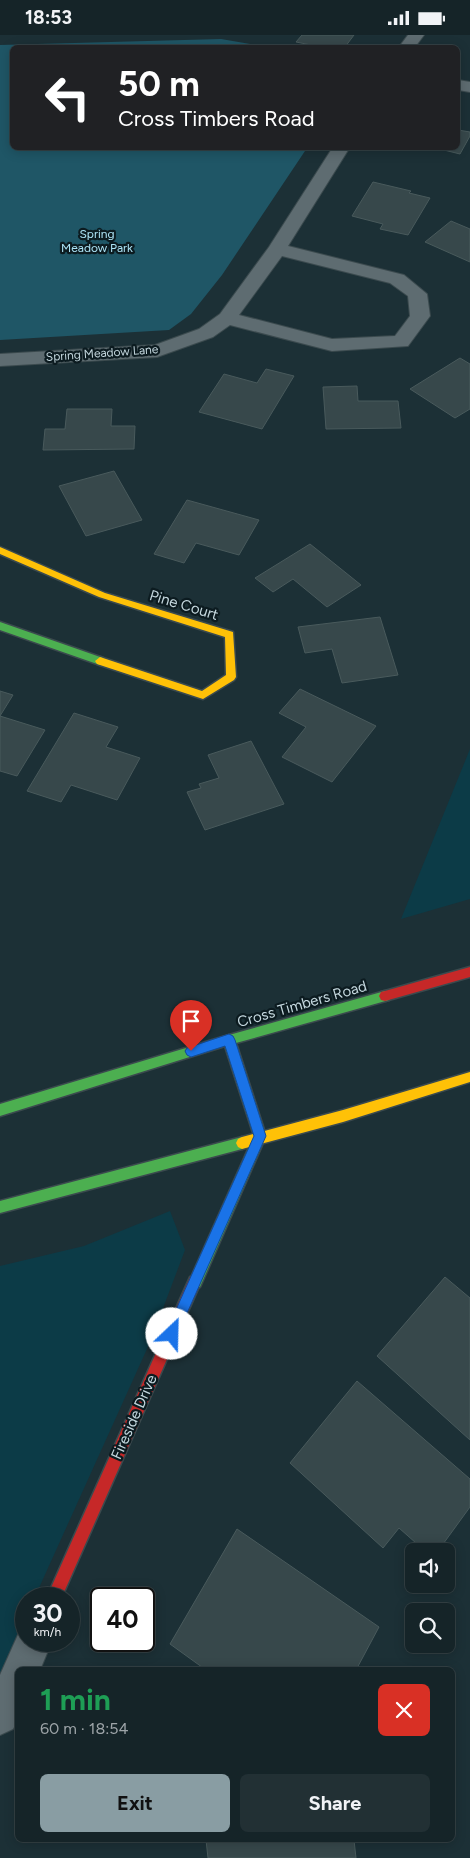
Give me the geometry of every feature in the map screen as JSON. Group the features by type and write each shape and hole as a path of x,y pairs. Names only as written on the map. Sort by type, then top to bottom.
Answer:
{"street":[{"name":"Spring Meadow Lane","path":"0,360 157,351 206,333 227,318 276,249 340,150"},
{"path":"227,318 332,345 401,342 420,316 417,294 397,279 276,249"},
{"name":"Pine Court","path":"0,550 102,595 230,635 232,677 203,695 0,626"},
{"name":"Cross Timbers Road","path":"0,1110 229,1040 470,972"},
{"path":"229,1040 260,1136"},
{"path":"0,1207 260,1136 342,1116 470,1077"},
{"name":"Fireside Drive","path":"58,1587 260,1136"},
{"path":"22,1667 29,1652"},
{"path":"0,1716 15,1684"}],"shaded area":[{"path":"470,749 470,899 401,919"},
{"path":"170,1211 185,1250 151,1340 39,1587 15,1587 15,1642 0,1676 0,1266 84,1246"}],"green space":[{"name":"Spring Meadow Park","path":"221,39 256,45 10,45 10,150 306,150 222,275 191,314 169,330 0,340 0,45"}],"building":[{"path":"302,35 354,35 346,45 311,45 296,42"},
{"path":"460,130 470,132 470,136 460,154 444,150 460,150"},
{"path":"373,182 411,191 409,193 430,198 408,235 380,229 383,224 352,216"},
{"path":"451,221 470,229 470,262 425,242"},
{"path":"460,358 470,364 470,409 455,418 410,389"},
{"path":"266,369 294,376 262,429 199,412 224,374 257,383"},
{"path":"357,386 358,401 398,401 401,428 326,429 323,387"},
{"path":"67,409 112,409 111,426 135,426 134,449 43,450 45,429 65,429"},
{"path":"114,471 142,520 86,536 59,486"},
{"path":"187,500 259,520 239,555 196,543 184,563 154,554"},
{"path":"310,544 361,585 327,607 293,579 273,592 255,578"},
{"path":"380,617 398,675 342,683 332,649 305,653 298,627"},
{"path":"300,689 376,726 332,782 282,757 306,727 279,713"},
{"path":"0,691 13,695 0,716"},
{"path":"74,713 118,727 106,747 140,758 117,800 71,785 61,802 27,791"},
{"path":"0,716 45,730 17,776 0,771"},
{"path":"251,741 284,804 205,830 187,792 201,788 199,784 219,778 208,755"},
{"path":"445,1277 470,1298 470,1440 377,1356"},
{"path":"357,1381 470,1479 470,1507 444,1543 416,1543 399,1528 383,1548 290,1463"},
{"path":"237,1529 379,1627 358,1667 202,1667 170,1644"},
{"path":"206,1842 354,1842 356,1858 208,1858"}],"traffic: fast":[{"path":"0,626 100,661"},
{"path":"0,1110 229,1040 385,996"},
{"path":"195,1282 260,1136 229,1040"},
{"path":"0,1207 242,1143"}],"traffic: slow":[{"path":"0,550 102,595 230,635 231,677 203,695 100,661"},
{"path":"242,1143 343,1116 470,1077"}],"traffic: jam":[{"path":"385,996 470,972"},
{"path":"58,1587 195,1282"}],"route":[{"path":"172,1334 260,1136 229,1040 191,1051"}]}
